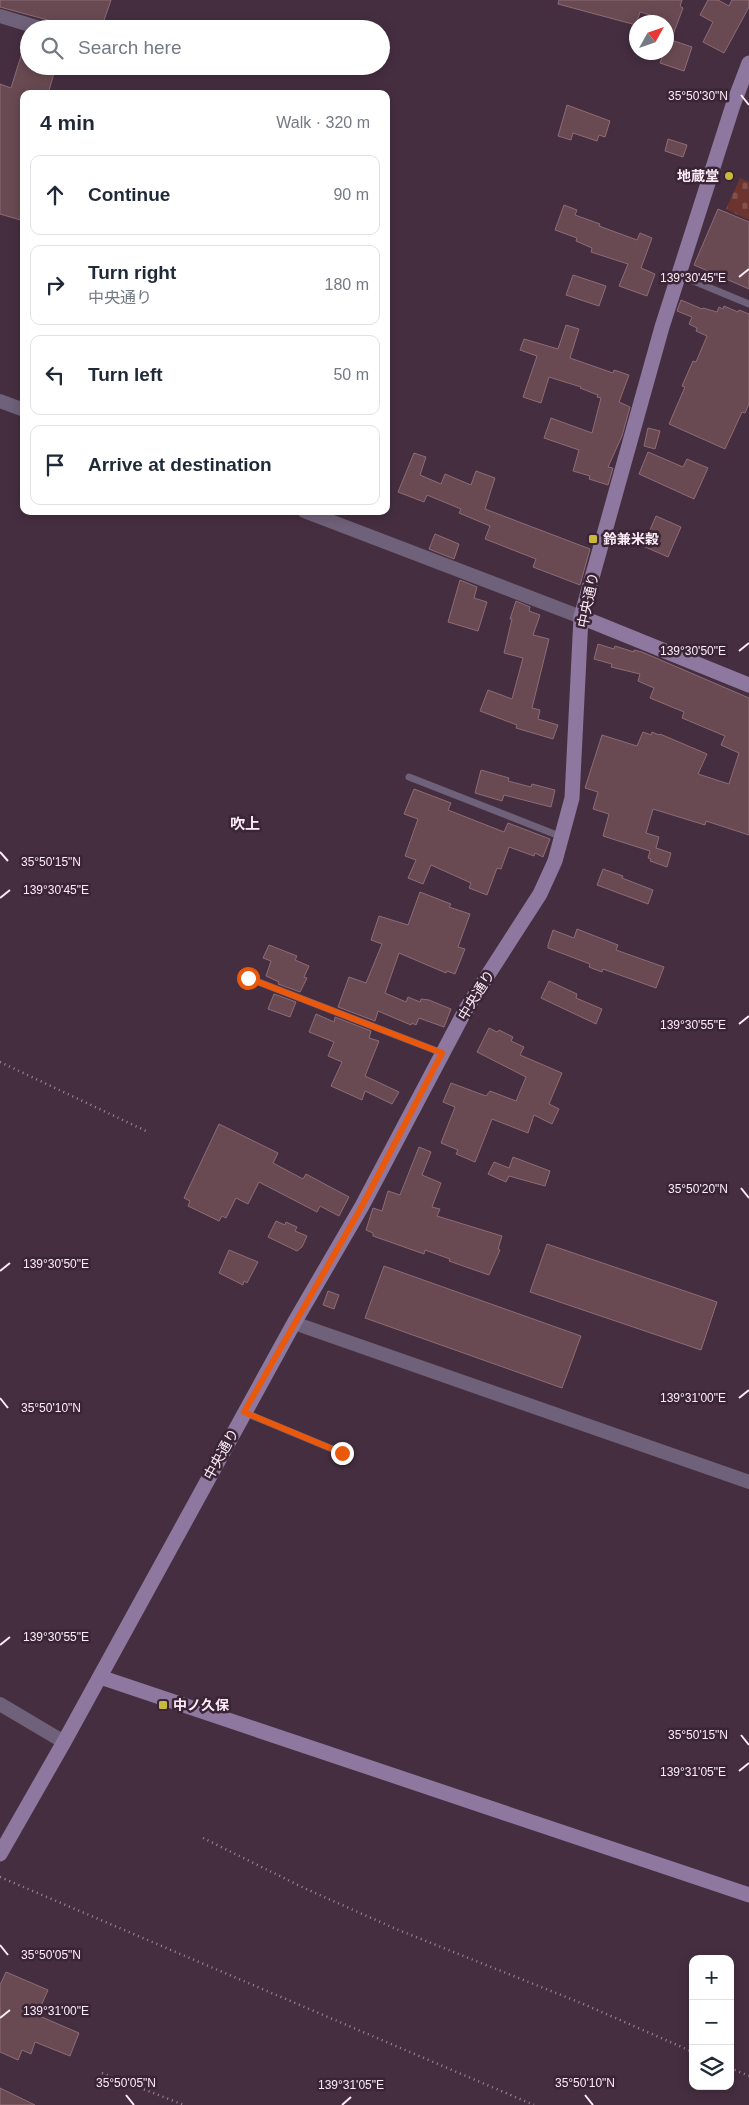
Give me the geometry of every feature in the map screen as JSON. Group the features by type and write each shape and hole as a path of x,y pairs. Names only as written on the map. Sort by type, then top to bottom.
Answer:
{"street":[{"path":"0,16 20,22"},
{"name":"中央通り","path":"0,1854 100,1677 294,1322 366,1198 466,1009 540,894 555,861 572,798 581,618 660,337 736,97 749,63"},
{"path":"0,401 20,408"},
{"path":"314,515 749,685"},
{"path":"294,1322 749,1482"},
{"path":"100,1677 749,1895"},
{"path":"0,1704 64,1742"}],"lane":[{"path":"679,275 749,304"},
{"path":"409,777 562,837"},
{"path":"248,978 442,1053"},
{"path":"244,1412 342,1453"}],"path":[{"path":"0,1062 146,1131"},
{"path":"203,1838 304,1888 387,1925 581,2003 689,2050"},
{"path":"0,1877 534,2105"},
{"path":"734,2070 749,2076"},
{"path":"102,2073 184,2105"}],"green space":[{"path":"740,178 749,182 749,220 726,209"}],"building":[{"path":"0,0 111,0 104,20 48,20 0,7"},
{"path":"559,0 682,0 680,6 683,8 674,32 674,15 651,15 640,12 639,15 629,15 629,23 558,4"},
{"path":"708,0 718,0 729,6 732,0 749,0 749,7 724,53 703,42 713,22 700,15"},
{"path":"674,41 692,47 684,71 660,63 661,60 674,60"},
{"path":"20,59 20,75 53,75 49,90 20,90 20,220 0,214 0,84 11,88"},
{"path":"567,105 610,121 605,137 599,135 597,141 573,133 571,140 558,136"},
{"path":"668,139 687,145 683,157 665,151"},
{"path":"564,205 577,210 575,215 600,224 599,226 637,240 640,233 652,238 641,268 655,274 647,296 619,286 628,264 591,252 592,248 576,241 577,238 555,230"},
{"path":"718,209 749,222 749,289 694,265"},
{"path":"573,275 606,286 599,306 566,295"},
{"path":"681,300 702,309 717,312 719,307 723,309 724,306 749,314 749,404 745,413 742,412 725,449 669,424 685,387 682,386 693,361 696,362 707,336 696,331 697,328 689,324 692,317 677,311"},
{"path":"566,325 579,329 570,358 613,373 614,370 629,375 619,402 630,407 622,436 608,467 613,468 608,485 589,479 590,476 573,471 579,450 544,438 551,418 592,433 601,398 581,387 549,377 541,403 523,397 537,356 520,350 524,339 558,349"},
{"path":"648,428 660,431 655,449 644,446"},
{"path":"648,452 683,467 687,459 708,468 694,499 639,474"},
{"path":"414,453 426,457 420,475 441,484 445,474 471,485 476,471 495,478 485,509 590,549 580,585 533,567 536,559 485,539 490,526 459,513 461,509 427,495 424,502 398,492"},
{"path":"656,516 681,527 668,557 643,546"},
{"path":"435,534 459,544 454,559 429,549"},
{"path":"460,580 477,587 474,598 487,602 478,631 448,622"},
{"path":"516,601 530,607 529,611 540,615 533,635 549,639 532,708 540,710 538,719 558,725 553,739 516,728 517,725 480,711 488,690 512,699 523,658 504,653 512,619 510,619"},
{"path":"598,644 614,649 615,646 634,652 634,650 642,652 749,698 749,835 706,821 705,825 653,809 646,833 659,837 656,848 671,853 667,867 650,861 651,859 648,858 650,851 603,836 609,814 593,809 598,792 585,788 602,735 637,746 643,732 651,735 652,732 660,734 707,754 698,774 729,784 739,753 721,745 725,736 682,718 684,712 650,698 654,688 638,681 640,674 611,667 612,664 594,659"},
{"path":"481,770 509,778 508,781 531,787 532,784 555,790 551,807 504,795 502,801 475,793"},
{"path":"414,789 451,803 448,810 504,832 508,823 550,839 543,857 535,853 534,856 509,847 501,869 497,868 487,895 469,888 471,883 431,865 423,884 408,878 416,860 405,856 418,819 404,814"},
{"path":"603,869 653,890 648,904 597,885"},
{"path":"420,892 451,904 449,907 470,914 458,947 465,949 455,974 447,971 446,973 399,953 385,993 406,1002 408,997 420,1002 421,999 429,1000 451,1009 444,1027 419,1018 416,1025 412,1023 411,1025 378,1011 375,1021 338,1007 349,977 366,983 382,944 371,940 379,916 408,925"},
{"path":"577,929 618,945 616,950 664,967 656,988 603,969 602,972 589,967 590,964 548,948 553,930 574,938"},
{"path":"269,945 297,956 295,960 309,966 304,977 307,978 300,992 278,984 279,982 266,976 271,961 263,958"},
{"path":"549,981 577,994 576,998 602,1009 596,1024 541,998"},
{"path":"274,994 296,1002 290,1017 268,1009"},
{"path":"316,1014 334,1022 335,1017 371,1031 369,1038 379,1041 365,1076 399,1092 392,1104 365,1091 362,1100 331,1086 342,1062 328,1056 334,1042 309,1032"},
{"path":"489,1028 497,1032 499,1030 513,1037 511,1041 524,1047 520,1055 562,1073 549,1104 559,1109 552,1124 534,1115 528,1133 492,1119 475,1162 456,1154 458,1150 441,1143 455,1107 443,1102 451,1083 486,1096 490,1091 516,1101 526,1077 477,1052"},
{"path":"219,1124 278,1153 273,1163 303,1179 306,1174 349,1197 339,1216 320,1206 317,1212 259,1182 248,1204 236,1198 226,1218 222,1216 219,1221 188,1206 190,1201 184,1198"},
{"path":"419,1147 431,1152 422,1175 441,1183 432,1207 440,1209 437,1216 502,1236 498,1249 500,1250 489,1275 449,1261 450,1259 425,1250 424,1254 373,1236 373,1233 366,1230 373,1208 382,1211 388,1191 400,1195"},
{"path":"513,1157 550,1171 545,1186 509,1176 506,1182 488,1174 494,1162 509,1168"},
{"path":"276,1221 285,1225 286,1222 297,1227 295,1231 307,1236 302,1247 297,1251 268,1237"},
{"path":"547,1244 717,1302 701,1350 530,1292"},
{"path":"229,1250 258,1262 247,1283 244,1281 243,1285 219,1273"},
{"path":"384,1266 581,1336 562,1388 365,1318"},
{"path":"328,1291 339,1295 334,1309 323,1305"},
{"path":"6,1972 48,1990 37,2015 79,2033 70,2056 35,2042 31,2054 22,2050 18,2060 0,2052 0,1985"},
{"path":"0,2088 35,2105 0,2105"}],"place":[{"name":"地蔵堂","path":"729,176"},
{"name":"鈴兼米穀","path":"593,539"},
{"name":"中ノ久保","path":"163,1705"}],"district":[{"name":"吹上","path":"245,823"}],"route":[{"path":"248,978 442,1053 362,1206 244,1412 342,1453"}]}
